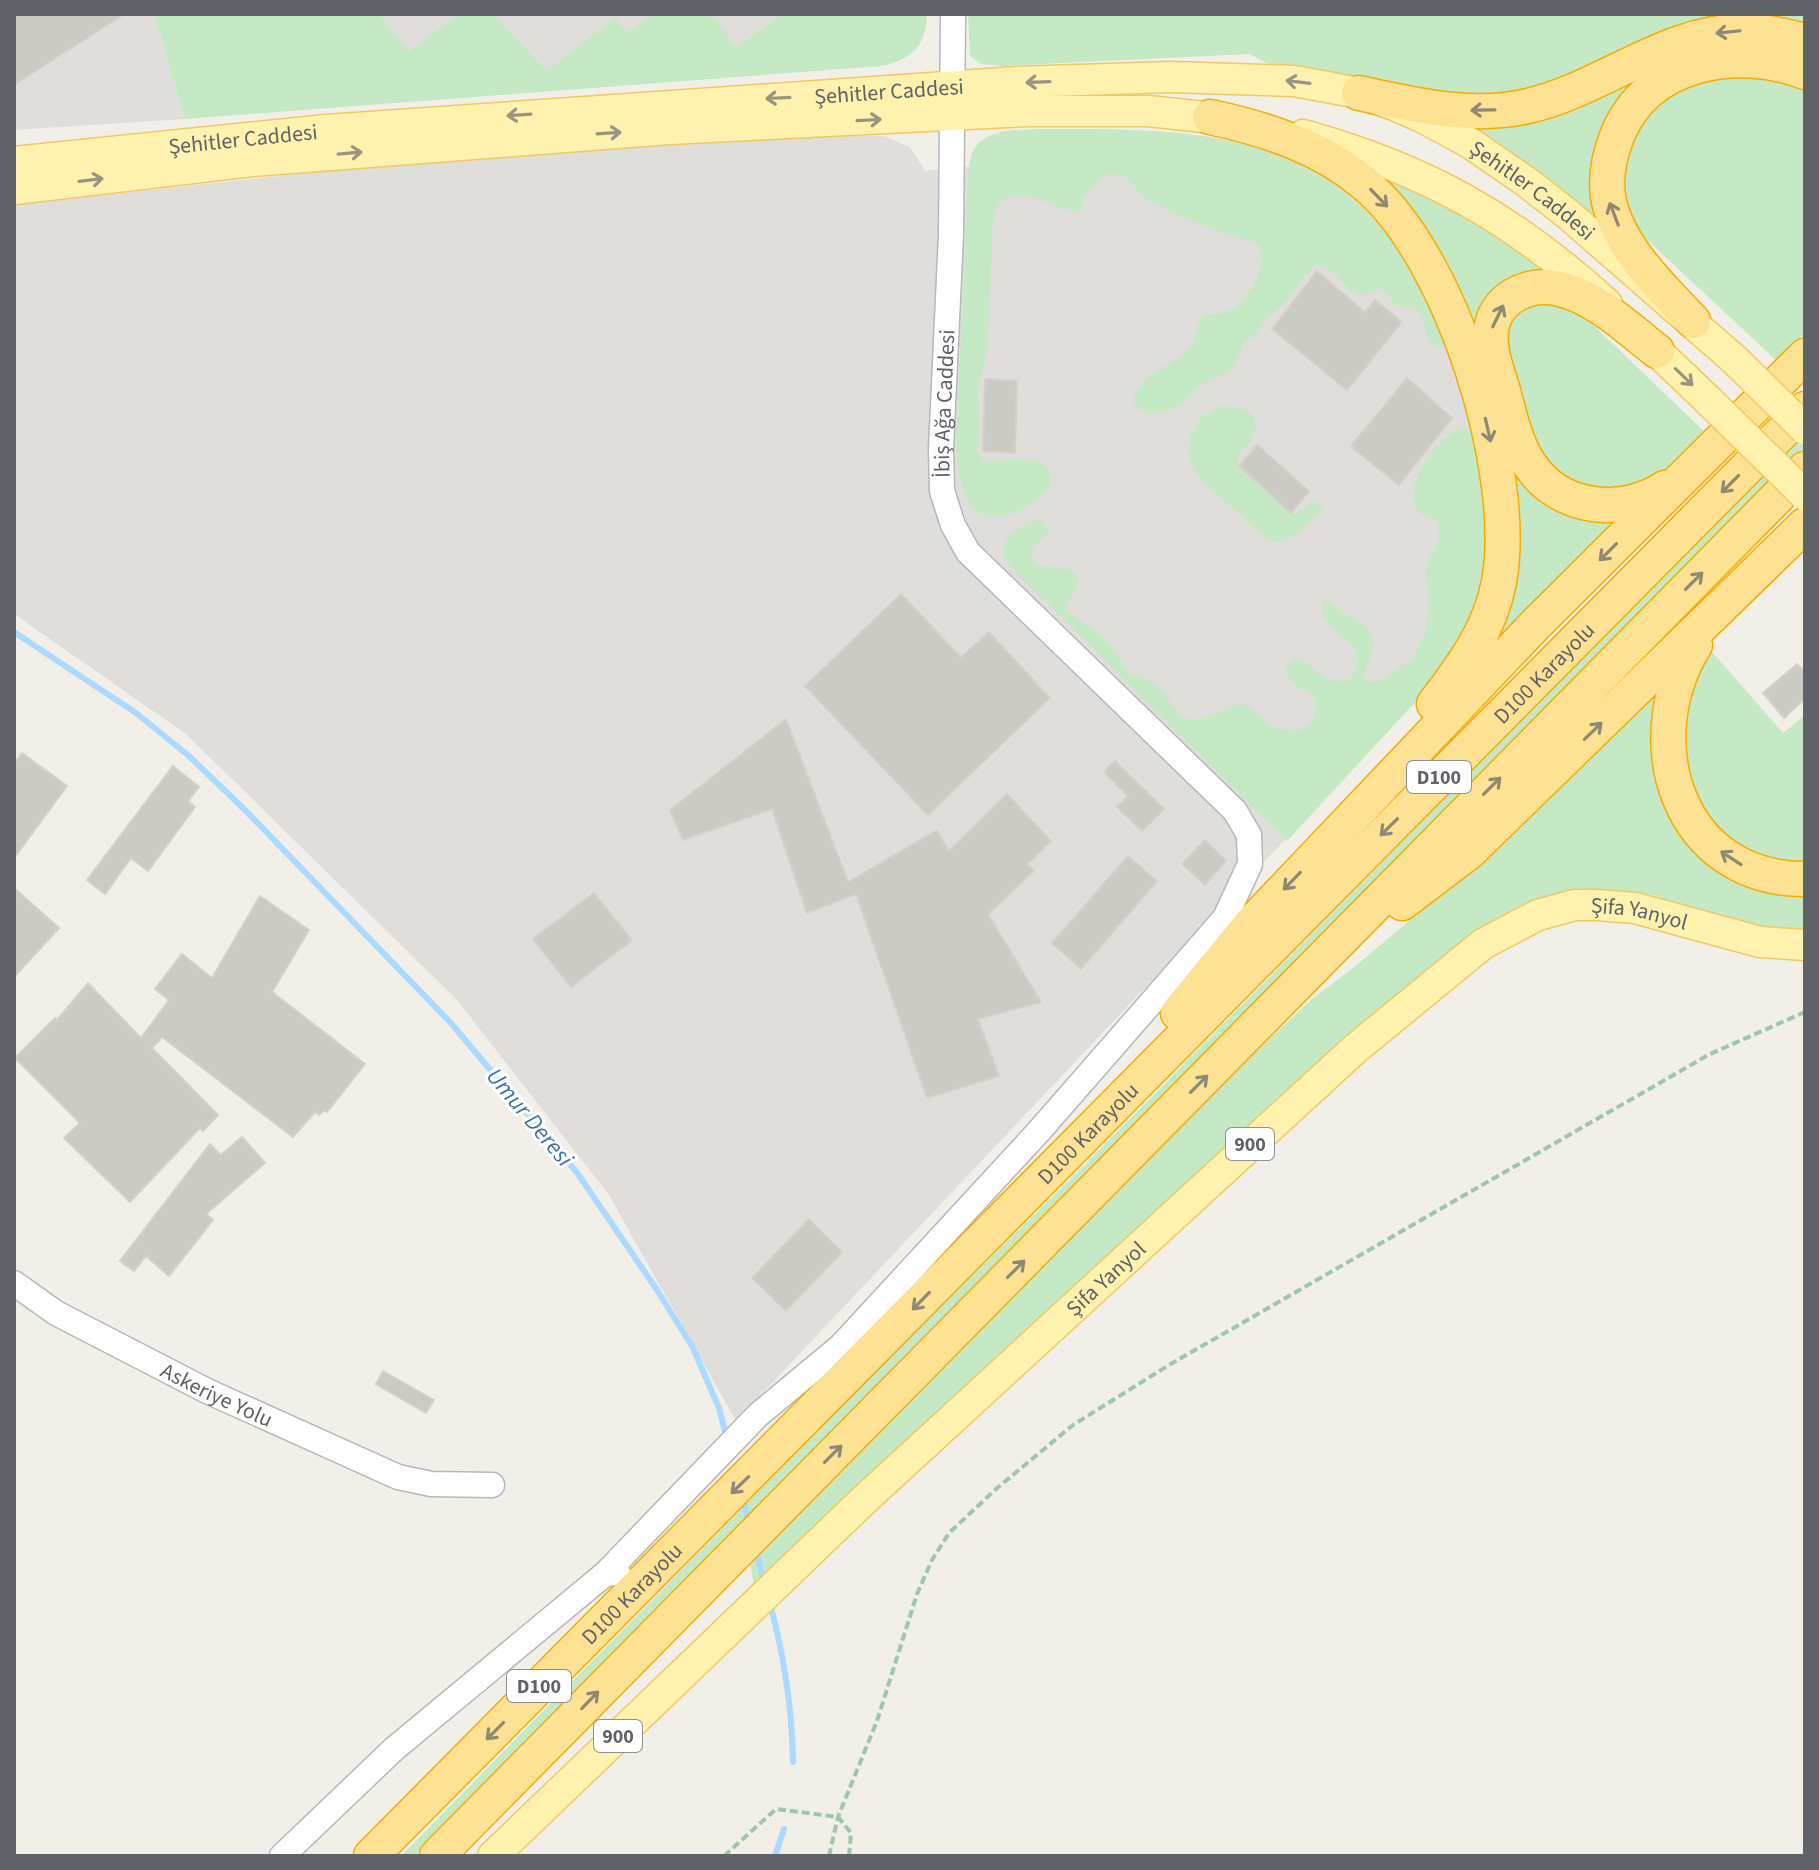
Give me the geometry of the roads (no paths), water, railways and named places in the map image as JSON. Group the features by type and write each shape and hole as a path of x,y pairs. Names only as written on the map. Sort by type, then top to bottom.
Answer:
{"highway":[{"path":"1359,93 1429,107 1471,111 1512,109 1555,98 1669,46 1709,34 1747,31 1805,41"},
{"path":"1693,321 1632,251 1609,204 1608,166 1620,128 1657,85 1693,66 1749,59 1805,72"},
{"path":"1210,117 1284,137 1326,157 1366,185 1405,227 1455,322 1486,419 1498,473 1503,551 1499,584 1478,643 1459,673 1327,846"},
{"path":"1657,351 1599,307 1560,289 1532,288 1519,292 1507,300 1492,323 1493,355 1521,449 1549,486 1578,501 1594,505 1624,505 1655,495 1703,458"},
{"path":"1073,1145 1251,924 1535,625 1803,358"},
{"name":"D100 Karayolu","path":"371,1856 1805,409"},
{"name":"D100 Karayolu","path":"437,1856 1805,469"},
{"path":"1300,982 1469,852 1805,525"},
{"path":"1741,588 1705,630 1677,678 1668,721 1670,769 1684,810 1700,833 1723,854 1757,872 1805,879"}],"main road":[{"name":"Şehitler Caddesi","path":"14,189 252,161 669,129 951,102 1033,81 1218,77 1294,81 1359,93 1422,117 1487,154 1552,202 1693,321 1805,429"},
{"name":"Şehitler Caddesi","path":"14,162 373,126 951,102 1027,111 1101,111 1210,117 1249,123 1320,140 1394,165 1452,192 1540,246 1657,351 1805,495"},
{"name":"Şifa Yanyol","path":"493,1856 864,1500 1355,1049 1483,944 1538,915 1575,905 1597,905 1656,913 1760,942 1805,945"}],"street":[{"name":"İbiş Ağa Caddesi","path":"605,1574 758,1415 841,1346 1040,1130 1225,918 1250,864 1249,835 1235,811 968,552 953,525 942,491 941,449 951,234 953,14"},
{"name":"Askeriye Yolu","path":"14,1283 56,1313 207,1391 398,1477 431,1484 492,1485"},
{"path":"282,1856 394,1749 605,1574 654,1570"}],"waterway":[{"name":"Umur Deresi","path":"14,632 136,713 189,756 450,1022 578,1174 657,1290 693,1348 719,1408 727,1439"},
{"name":"Umur Deresi","path":"742,1496 749,1524"},
{"name":"Umur Deresi","path":"756,1550 764,1582"},
{"name":"Umur Deresi","path":"770,1604 786,1683 793,1762"},
{"name":"Umur Deresi","path":"775,1856 784,1829"}]}
